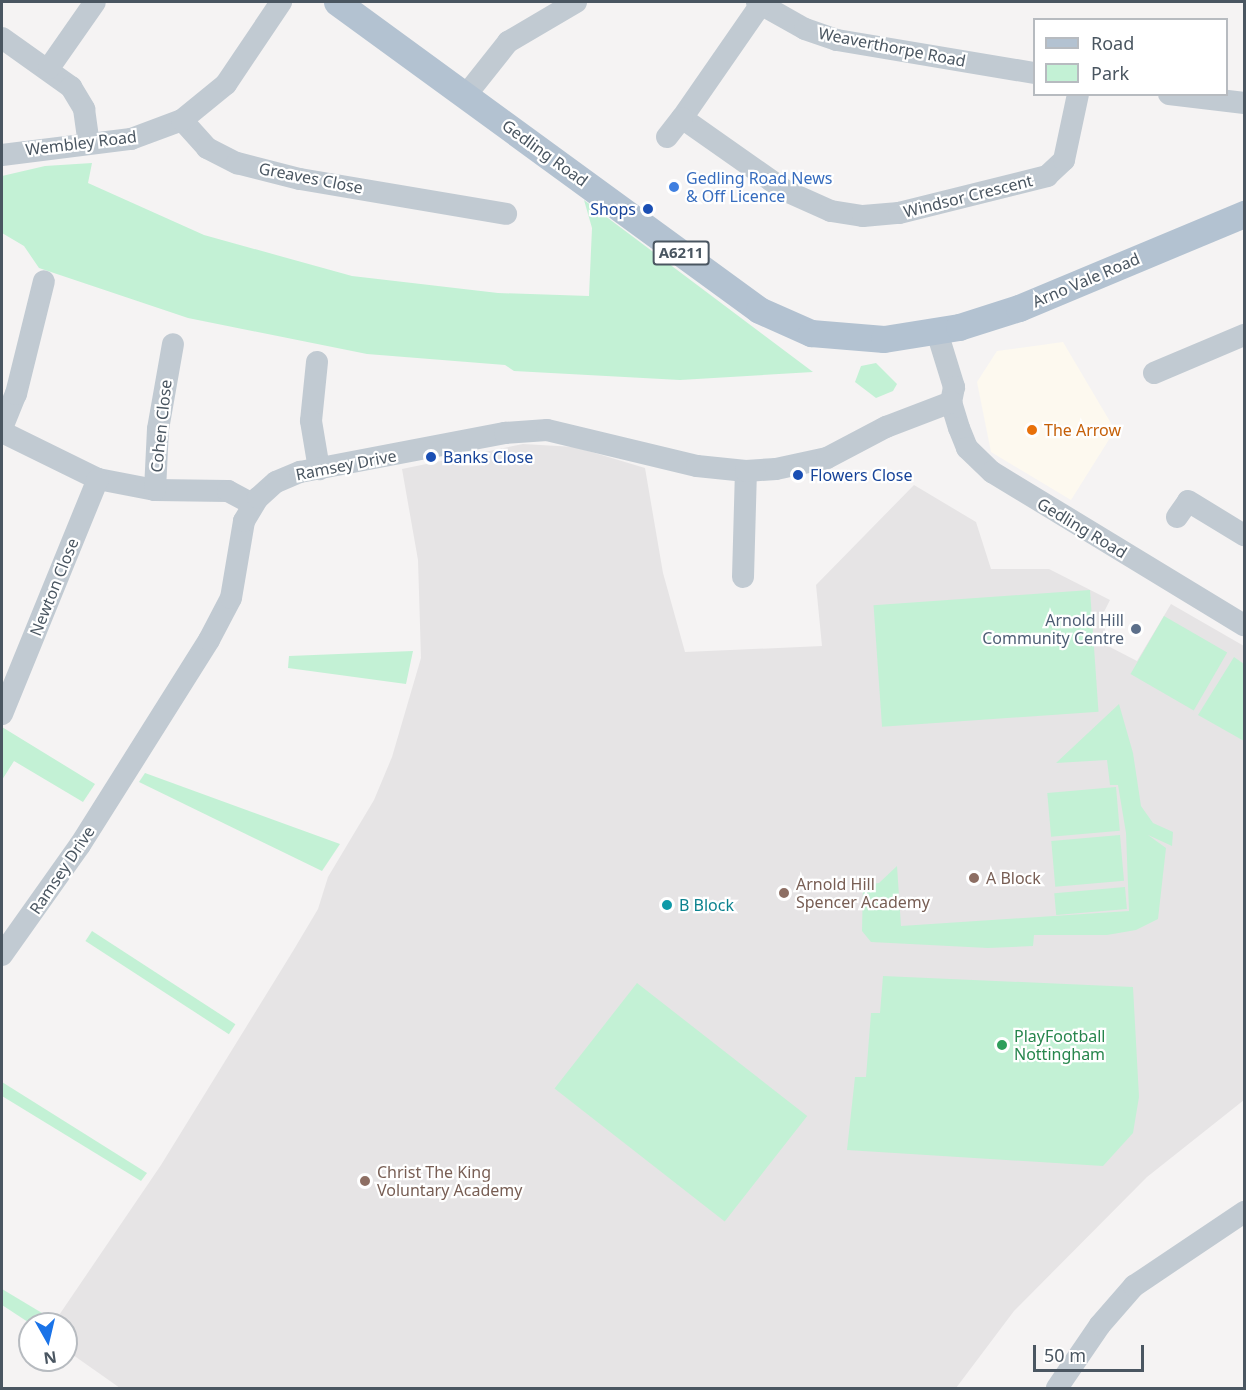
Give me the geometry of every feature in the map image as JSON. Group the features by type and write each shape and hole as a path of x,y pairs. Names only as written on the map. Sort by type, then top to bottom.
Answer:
{"main road":[{"name":"Gedling Road","path":"337,2 778,321 831,336 884,339 930,333"},
{"name":"Arno Vale Road","path":"930,333 1019,308 1245,214"}],"street":[{"path":"49,68 95,2"},
{"name":"Wembley Road","path":"2,155 131,139 182,120 226,84 281,2"},
{"path":"466,95 508,42 550,7 576,2"},
{"path":"667,137 759,3"},
{"name":"Weaverthorpe Road","path":"759,3 805,29 837,40 1033,73"},
{"path":"2,38 49,68 81,101 89,143"},
{"name":"Windsor Crescent","path":"682,118 800,199 841,213 876,216 944,205 1054,172 1064,160 1078,96"},
{"path":"1186,96 1245,103"},
{"name":"Greaves Close","path":"182,120 207,148 237,163 300,178 457,194 506,214"},
{"path":"2,428 22,375 35,290"},
{"name":"Gedling Road","path":"930,333 954,387 951,402 968,448 992,472 1243,622"},
{"path":"1154,373 1245,335"},
{"name":"Cohen Close","path":"155,490 164,355"},
{"path":"309,375 311,428 319,469"},
{"name":"Ramsey Drive","path":"2,955 80,845 224,613 234,586 241,530 252,504 276,482 319,469 512,432 547,430 697,466 746,471 827,458 886,427 951,402"},
{"path":"2,432 98,479 155,490 216,490 252,504"},
{"path":"738,564 746,471"},
{"name":"Newton Close","path":"4,701 98,479"},
{"path":"1178,517 1188,501 1245,535"},
{"path":"1052,1386 1134,1286 1245,1212"}],"shaded area":[{"path":"1063,342 1115,430 1071,500 991,452 977,382 997,351"},
{"name":"Arnold Hill Spencer Academy","path":"523,444 575,447 645,468 663,573 685,652 822,646 816,585 914,485 976,522 991,569 1049,569 1110,600 1104,612 1106,645 1137,661 1171,604 1244,646 1244,1100 1147,1177 1014,1311 956,1388 120,1388 78,1358 78,1312 61,1312 161,1165 293,951 318,909 328,877 374,800 392,757 421,658 418,560 402,469"}],"green space":[{"path":"92,163 88,183 204,235 352,276 498,293 589,296 592,228 584,200 813,372 680,380 514,371 505,365 367,354 188,318 39,268 24,246 2,233 2,176 45,166"},
{"path":"876,363 897,384 893,391 876,398 855,382 861,366"},
{"path":"1090,590 1099,712 882,727 874,605"},
{"path":"1164,616 1227,652 1194,711 1130,674"},
{"path":"413,651 406,684 288,668 289,656"},
{"path":"1234,657 1244,664 1244,741 1198,715"},
{"path":"1119,704 1133,753 1141,806 1153,823 1173,832 1172,846 1148,835 1166,848 1158,919 1136,930 1107,935 1034,935 1033,946 988,948 871,942 862,931 863,885 879,883 897,866 901,926 1129,911 1126,833 1118,785 1110,785 1107,760 1056,763"},
{"path":"2,727 95,784 83,802 14,761 2,780"},
{"path":"145,773 340,844 322,871 139,782"},
{"path":"1116,787 1120,831 1051,837 1047,793"},
{"path":"1120,835 1124,881 1055,887 1051,841"},
{"path":"1125,887 1127,909 1056,915 1054,893"},
{"path":"92,931 235,1024 229,1034 85,941"},
{"name":"PlayFootball Nottingham","path":"883,976 1133,987 1139,1097 1133,1133 1103,1166 847,1150 855,1077 866,1077 871,1013 880,1013"},
{"path":"637,983 807,1116 725,1222 555,1089"},
{"path":"2,1082 147,1173 141,1181 2,1096"},
{"path":"2,1289 40,1312 18,1312 18,1315 2,1305"}],"place":[{"name":"Gedling Road News & Off Licence","path":"674,187"},
{"name":"Shops","path":"648,209"},
{"name":"The Arrow","path":"1032,430"},
{"name":"Banks Close","path":"431,457"},
{"name":"Flowers Close","path":"798,475"},
{"name":"Arnold Hill Community Centre","path":"1136,629"},
{"name":"A Block","path":"974,878"},
{"name":"Arnold Hill Spencer Academy","path":"784,893"},
{"name":"B Block","path":"667,905"},
{"name":"PlayFootball Nottingham","path":"1002,1045"},
{"name":"Christ The King Voluntary Academy","path":"365,1181"}]}
